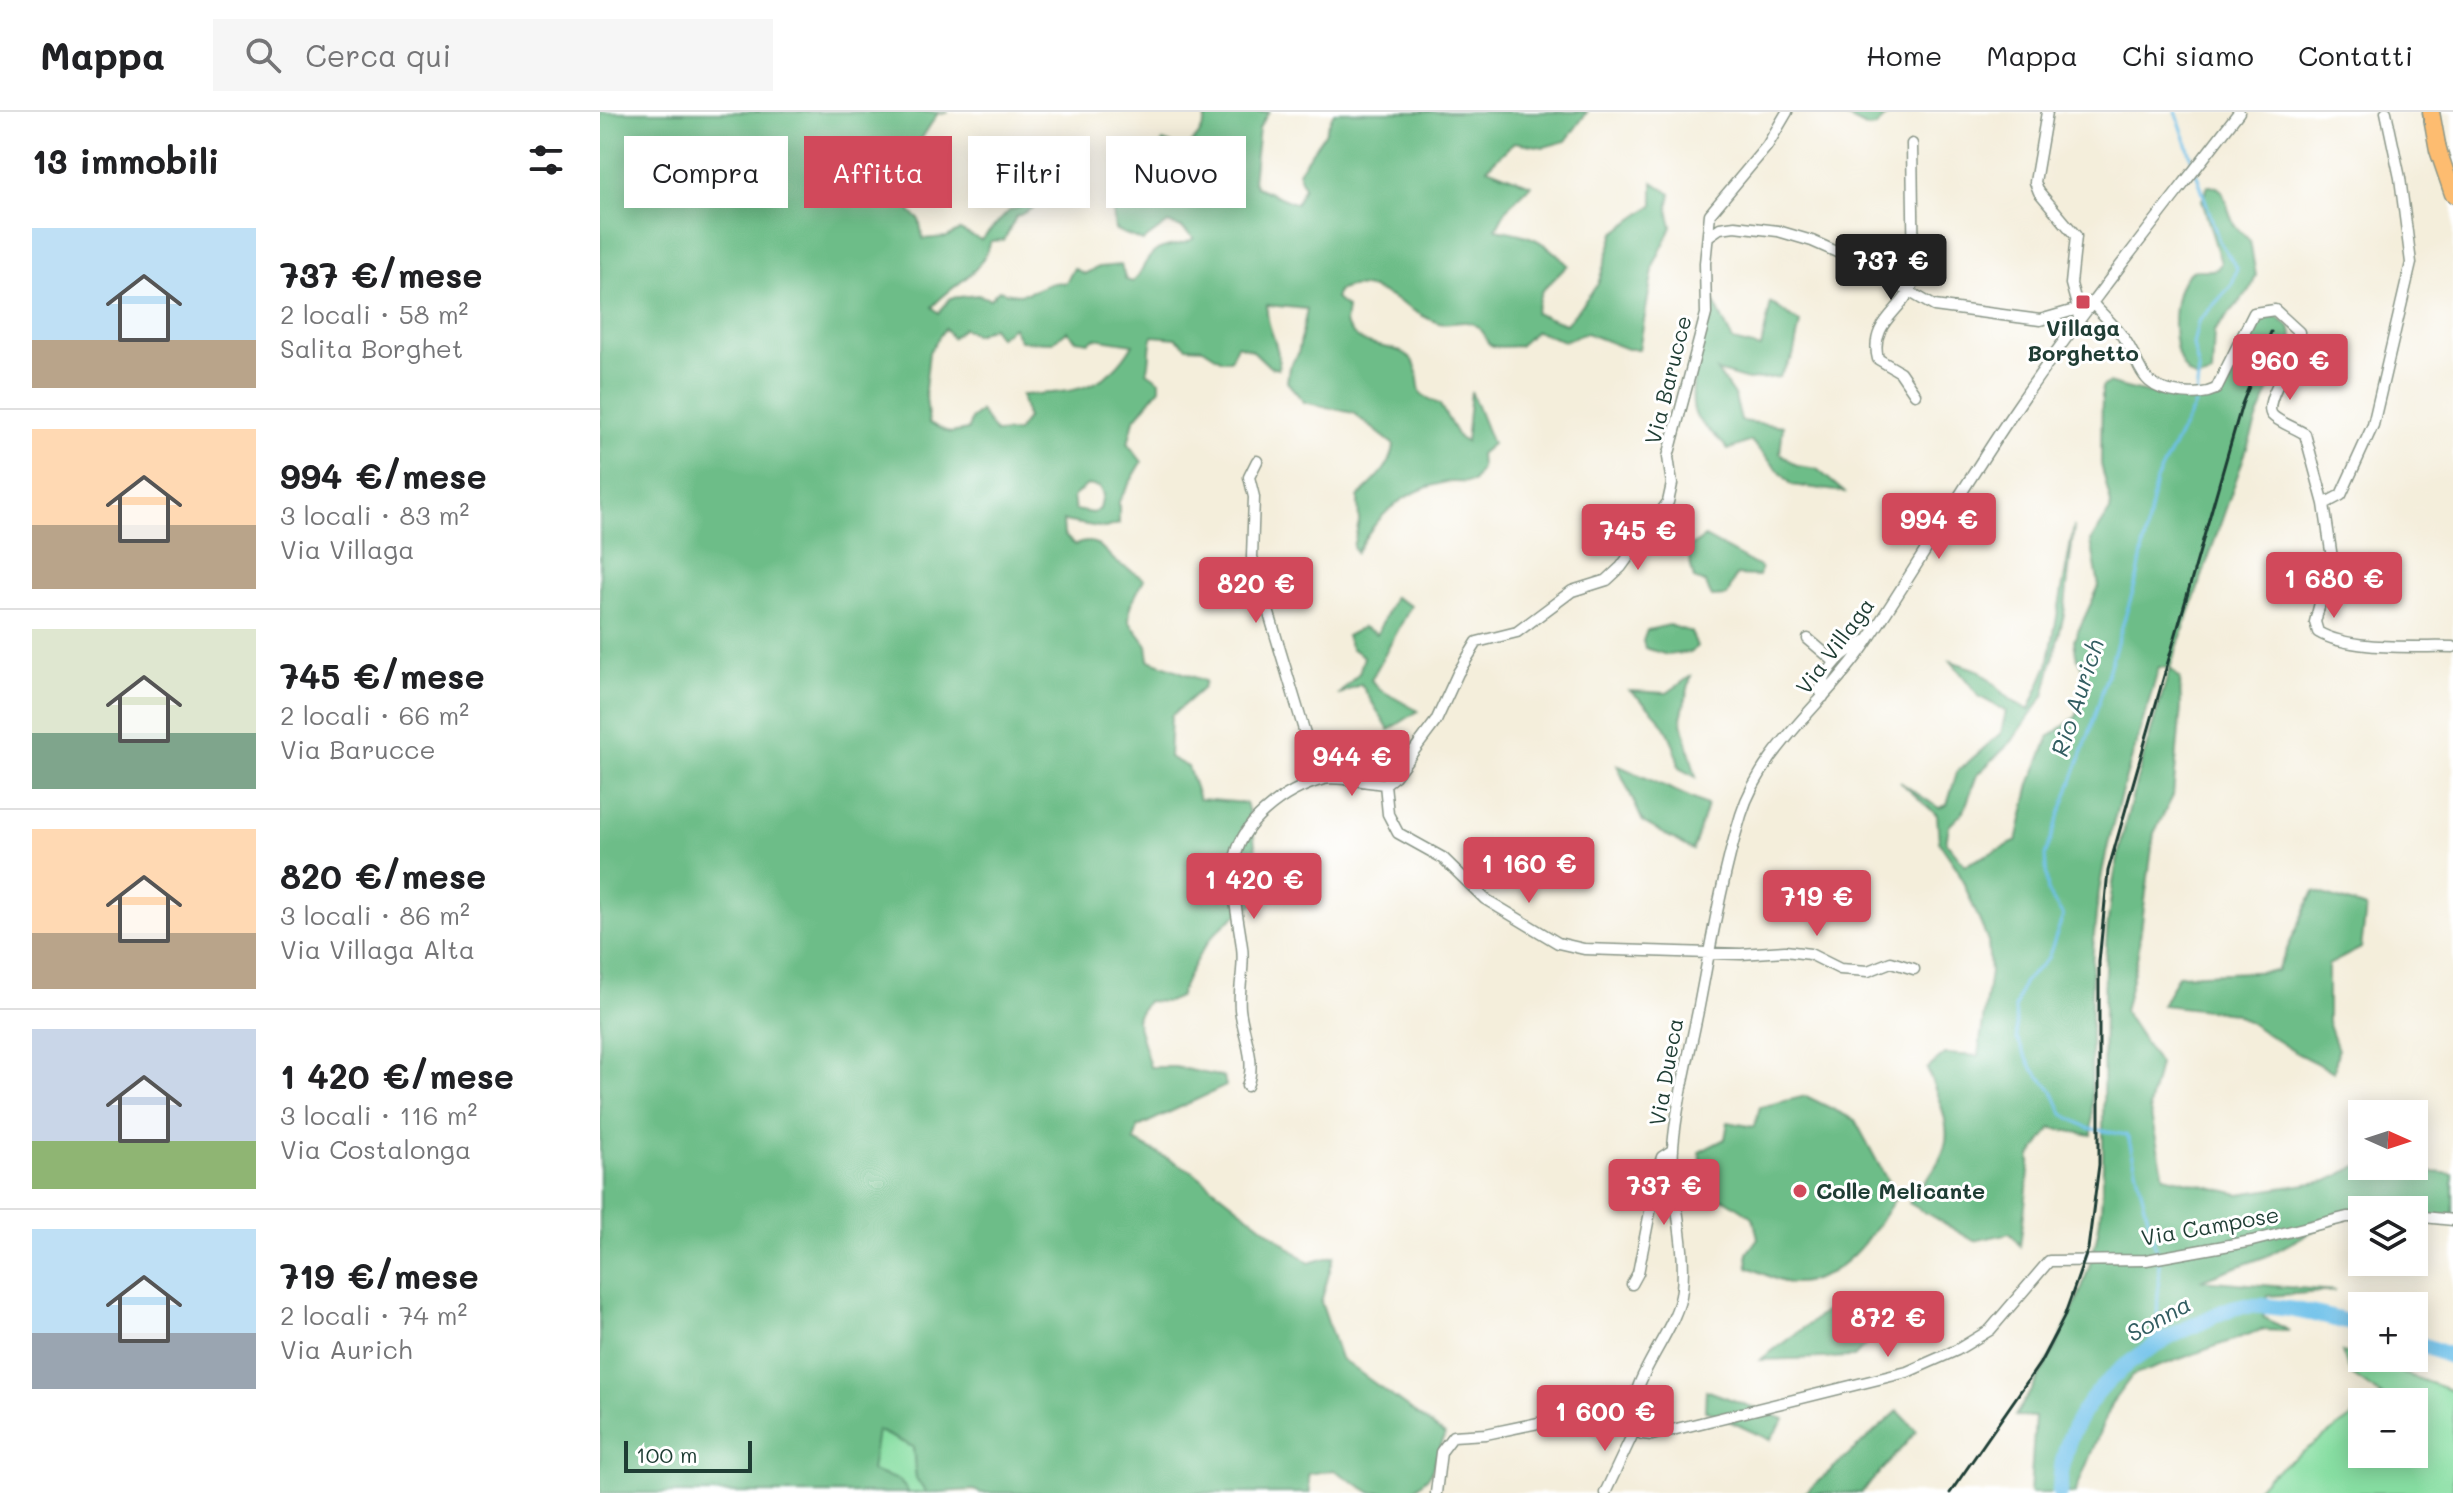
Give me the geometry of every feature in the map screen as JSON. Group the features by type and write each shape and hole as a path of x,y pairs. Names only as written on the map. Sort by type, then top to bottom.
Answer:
{"highway":[{"path":"2431,112 2438,150 2453,194"}],"street":[{"name":"Via Barucce","path":"1385,784 1395,776 1436,721 1458,673 1477,642 1517,632 1572,591 1607,580 1621,567 1668,502 1672,484 1668,457 1706,314 1705,253 1710,235 1710,214 1767,146 1787,112"},
{"path":"2047,112 2035,182 2039,192 2076,236 2071,284 2079,321"},
{"name":"Via Villaga","path":"1709,953 1741,814 1775,754 1869,639 2016,408 2239,112"},
{"path":"2324,504 2341,495 2373,425 2411,263 2400,178 2386,112"},
{"path":"1912,144 1911,187 1917,254 1911,296 1885,316 1876,349 1878,359 1900,372 1915,394"},
{"path":"1710,235 1720,228 1735,226 1801,238 1855,260 1911,296 1934,306 2040,320 2078,309"},
{"path":"2093,304 2124,338 2145,379 2153,387 2189,394 2203,395 2216,389 2228,371 2254,313 2275,310 2290,321 2299,332 2298,348 2275,391 2270,410 2273,416 2305,434 2324,504 2332,558 2315,622 2318,632 2339,640 2453,647"},
{"path":"1257,461 1249,477 1254,497 1252,557 1310,750 1326,777"},
{"path":"1808,639 1835,662"},
{"path":"1823,697 1820,690 1823,680 1835,662 1852,647 1869,639"},
{"path":"1247,1086 1252,1073 1240,1004 1243,949 1234,889 1235,853 1246,827 1278,800 1326,777 1385,784 1388,814 1398,833 1443,858 1485,899 1558,943 1584,949 1709,953 1785,951 1810,954 1840,969 1868,971 1891,962 1914,969"},
{"name":"Via Dueca","path":"1636,1427 1634,1403 1640,1381 1675,1317 1682,1292 1683,1253 1673,1150 1709,953"},
{"path":"1632,1284 1638,1273 1659,1166 1662,1157 1673,1150"},
{"path":"2428,1217 2453,1220"},
{"name":"Via Campose","path":"1636,1427 1642,1434 1652,1435 1907,1372 1957,1350 1990,1330 2049,1261 2146,1260 2348,1220"},
{"path":"1436,1493 1441,1452 1458,1434 1486,1434 1634,1403"},
{"path":"1605,1493 1636,1427"}],"green space":[{"path":"600,112 949,112 938,113 923,136 804,136 804,208 910,208 910,212 919,219 923,239 947,237 960,230 981,240 1009,211 1033,208 1016,217 1004,240 991,241 980,264 932,307 939,313 950,298 978,295 990,299 999,290 1020,294 1049,284 1066,283 1074,268 1084,274 1099,267 1121,265 1126,280 1133,282 1156,251 1194,238 1182,228 1168,223 1143,241 1115,230 1113,208 1246,208 1246,136 1198,136 1203,128 1206,112 1269,112 1259,128 1253,180 1256,187 1296,204 1304,187 1298,172 1325,133 1334,112 1587,112 1566,141 1544,147 1514,142 1487,168 1531,185 1507,208 1496,229 1536,240 1568,265 1541,292 1535,313 1566,324 1598,284 1614,233 1653,205 1653,182 1671,194 1668,209 1672,227 1654,264 1639,349 1627,349 1586,333 1564,341 1536,331 1519,346 1495,346 1490,345 1481,330 1471,323 1439,323 1390,296 1365,287 1338,291 1335,298 1347,308 1345,323 1352,333 1370,344 1399,351 1414,363 1421,394 1440,405 1459,438 1466,442 1471,391 1492,444 1480,454 1481,469 1473,482 1442,483 1401,500 1372,528 1356,553 1353,547 1359,522 1358,497 1386,467 1394,445 1353,413 1304,402 1287,382 1289,367 1298,354 1307,309 1267,305 1268,322 1278,352 1278,369 1270,367 1252,350 1237,345 1230,360 1222,360 1203,348 1187,347 1176,338 1153,336 1147,372 1160,381 1160,388 1134,420 1128,444 1142,462 1119,501 1119,524 1105,528 1063,521 1064,535 1075,545 1088,542 1098,545 1118,563 1144,579 1130,606 1129,621 1147,645 1149,660 1205,681 1203,688 1171,716 1169,757 1188,767 1199,799 1246,803 1265,898 1234,917 1211,938 1194,964 1179,997 1168,1002 1147,1001 1136,1019 1150,1067 1175,1067 1224,1077 1226,1086 1138,1127 1134,1141 1192,1171 1309,1263 1334,1256 1321,1302 1340,1358 1445,1435 1430,1475 1410,1493 1372,1493 1334,1470 1308,1474 1310,1493 981,1493 973,1490 926,1493 916,1478 913,1447 877,1430 871,1471 899,1480 909,1493 600,1493","holes":["992,327 999,337 1013,327 1020,341 1053,342 1067,331 1076,340 1089,342 1095,338 1133,344 1111,372 1086,386 1056,393 1021,395 1027,418 1017,432 996,433 980,411 971,419 968,430 950,433 929,423 925,389 929,352 945,328 952,338 963,328 976,335","1087,485 1099,487 1103,494 1100,509 1093,513 1075,510 1073,497"]},
{"path":"1837,112 1911,112 1886,116 1876,127 1868,128"},
{"path":"2208,186 2216,186 2222,191 2234,225 2250,241 2256,276 2250,290 2214,331 2212,375 2198,379 2188,373 2180,360 2174,326 2178,292 2184,279 2192,271 2217,269 2221,263 2202,200"},
{"path":"1713,300 1733,341 1761,348 1771,303 1800,323 1793,356 1779,377 1748,380 1717,371 1735,397 1741,421 1783,426 1780,453 1797,466 1817,469 1844,492 1792,485 1751,441 1728,450 1697,418 1693,407 1694,378"},
{"path":"2276,316 2290,327 2293,338 2259,414 2170,668 2159,667 2118,806 2099,891 2092,982 2092,1135 2051,1128 2031,1156 2020,1246 2010,1233 1974,1241 1909,1203 1935,1167 1946,1140 1943,1111 1927,1069 1945,1054 1978,1056 1990,973 1988,941 1958,870 1939,842 1937,815 1900,782 1939,808 1947,805 1957,772 2001,733 2006,711 1980,697 1951,661 1980,671 2012,701 2029,710 2048,665 2074,526 2064,614 2044,696 2012,741 1977,775 1964,811 1949,826 1946,842 1965,865 2017,841 2030,784 2049,737 2076,717 2086,685 2087,678 2076,655 2074,640 2099,586 2091,541 2110,511 2111,504 2101,464 2102,387 2108,383 2163,395 2219,396 2258,317"},
{"path":"1705,537 1761,568 1759,576 1736,575 1727,596 1712,597 1705,583 1694,579 1687,549"},
{"path":"1394,597 1411,606 1371,680 1379,689 1418,711 1389,730 1361,684 1338,695 1359,673 1364,657 1351,648 1346,636 1363,627 1377,634"},
{"path":"1669,625 1691,632 1697,646 1692,652 1667,655 1645,648 1643,641 1647,630"},
{"path":"2170,668 2180,679 2181,707 2173,796 2154,833 2137,959 2124,1011 2159,1064 2149,1107 2164,1176 2239,1194 2327,1181 2348,1171 2348,1180 2428,1180 2428,1170 2453,1174 2453,1218 2428,1217 2428,1196 2348,1196 2348,1212 2267,1256 2200,1280 2336,1291 2268,1296 2263,1317 2290,1331 2261,1330 2132,1376 2111,1404 2075,1493 2030,1493 2035,1417 2015,1416 2063,1332 2082,1288 2096,1241 2100,1214 2107,933 2116,866"},
{"path":"1691,676 1681,718 1696,777 1679,768 1664,724 1630,691 1667,693"},
{"path":"1617,765 1707,805 1693,850 1643,822"},
{"path":"2314,891 2366,908 2361,948 2328,965 2328,1022 2338,1050 2334,1072 2298,1054 2234,1013 2162,1005 2178,975 2277,971"},
{"path":"1806,1096 1855,1120 1896,1197 1865,1241 1839,1267 1807,1282 1789,1283 1748,1267 1747,1253 1758,1238 1753,1217 1725,1199 1709,1200 1699,1152 1725,1139 1728,1122 1754,1127 1760,1107"},
{"path":"1832,1307 1858,1312 1877,1333 1854,1357 1760,1360"},
{"path":"2399,1372 2453,1391 2453,1493 2253,1493 2269,1476 2348,1420 2348,1468 2428,1468 2428,1388 2371,1388 2351,1374"},
{"path":"1706,1390 1784,1419 1770,1440 1705,1410"},
{"path":"1898,1411 1917,1431 1861,1493 1805,1493"},
{"path":"876,1430 913,1447 916,1478 926,1493 909,1493 899,1480 870,1471"}],"waterway":[{"name":"Rio Aurich","path":"2176,112 2194,165"},
{"name":"Rio Aurich","path":"2156,1251 2129,1140 2126,1135 2088,1128 2063,1114 2053,1091 2032,1068 2017,1039 2015,1008 2023,983 2048,958 2063,916 2048,893 2045,856 2089,734 2138,575 2156,480 2195,405 2199,370 2193,345 2198,322 2232,285 2237,268 2219,241 2196,172"},
{"name":"Rio Aurich","path":"2159,1263 2157,1322 2160,1341"},
{"name":"Sonna","path":"2060,1493 2063,1463 2071,1435 2084,1410 2122,1369 2171,1337 2236,1307 2265,1306 2348,1322"},
{"name":"Sonna","path":"2428,1347 2453,1357"}],"railway":[{"path":"1950,1493 2040,1363 2064,1317 2088,1249 2099,1165 2099,962 2108,871 2242,404 2271,332"}],"place":[{"name":"Villaga Borghetto","path":"2083,302"},
{"name":"Colle Melicante","path":"1800,1191"}]}
